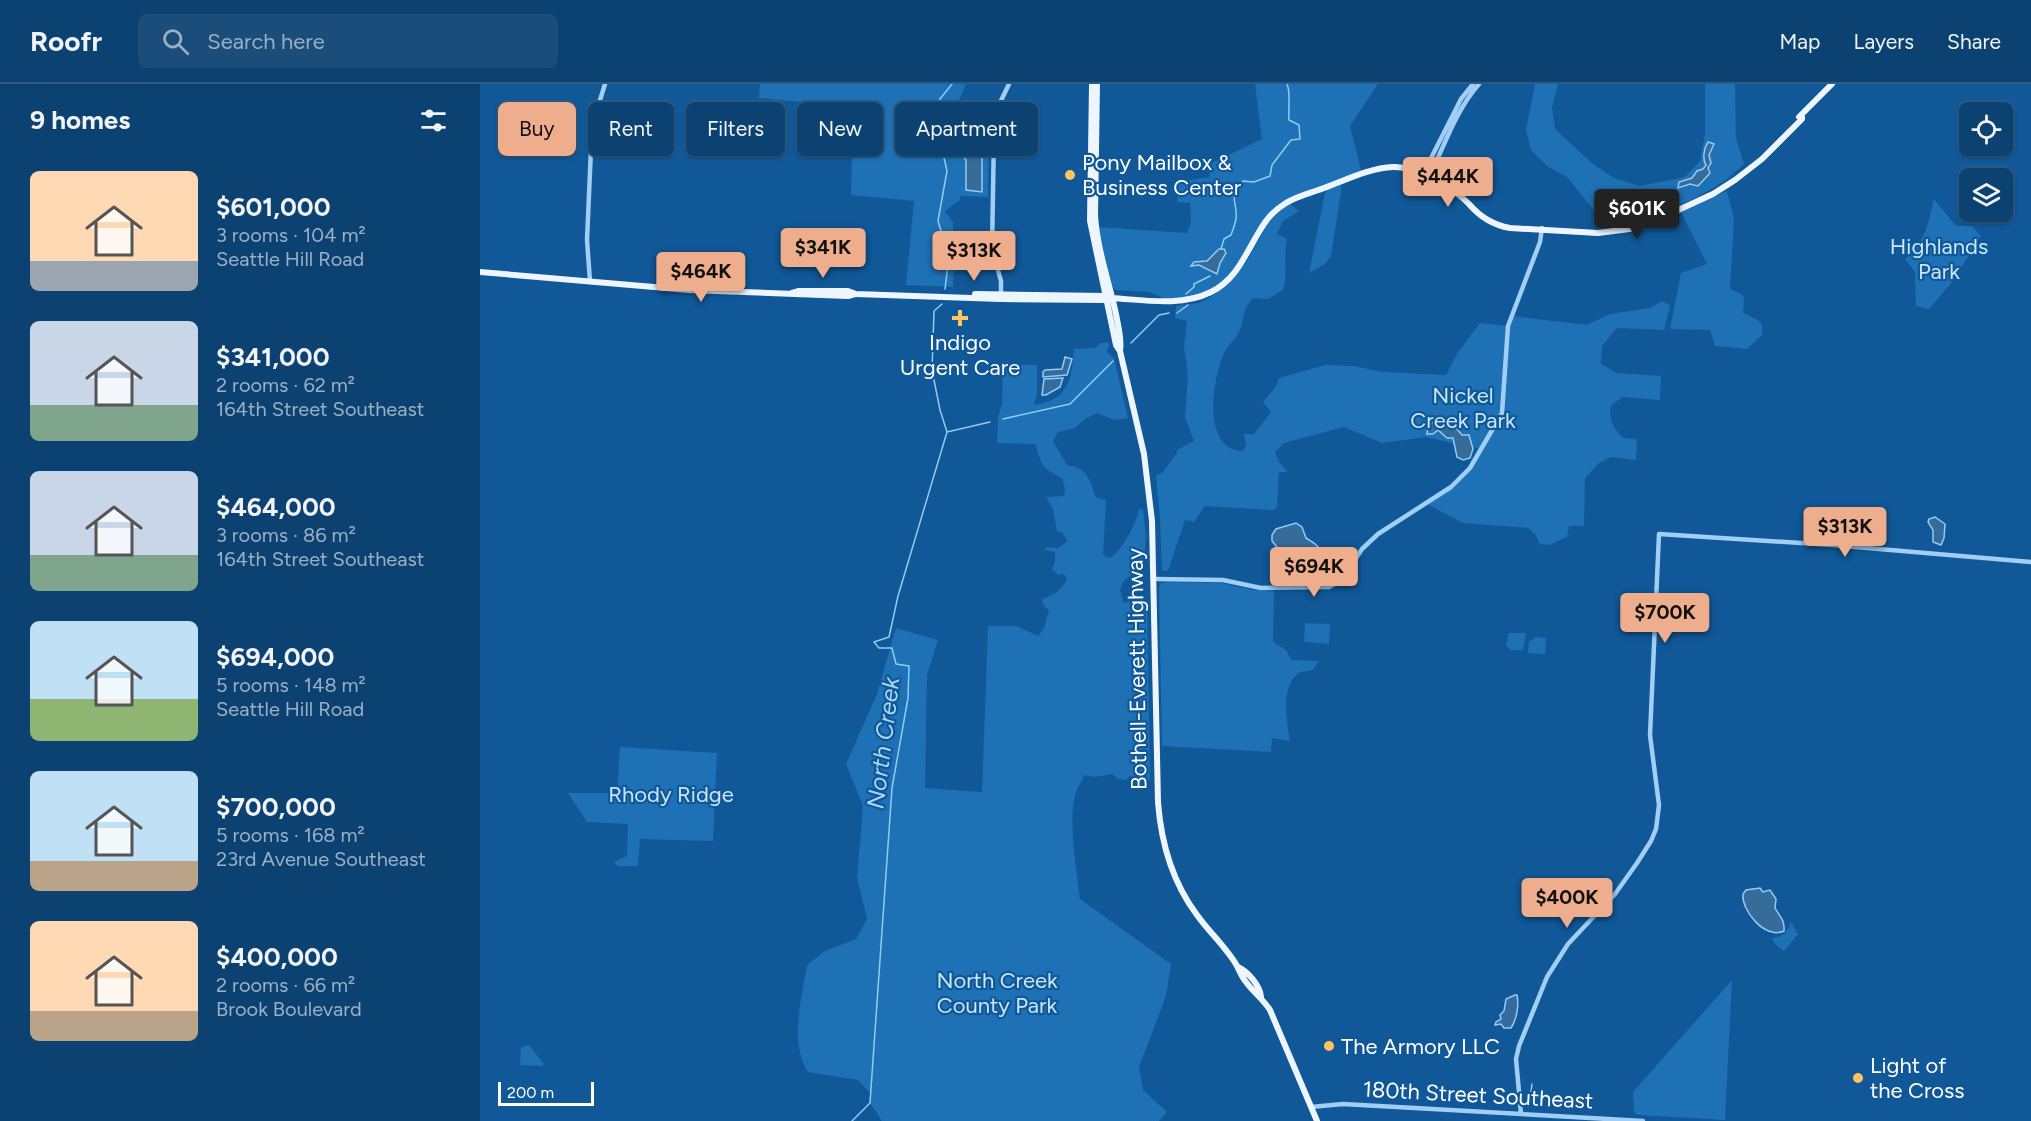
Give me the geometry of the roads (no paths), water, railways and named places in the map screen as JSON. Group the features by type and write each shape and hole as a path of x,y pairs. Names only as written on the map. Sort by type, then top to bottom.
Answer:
{"main road":[{"name":"Bothell-Everett Highway","path":"1092,84 1096,232 1116,345 1120,351 1148,476 1152,521 1158,802 1161,830 1168,859 1184,896 1196,915 1237,966 1246,982 1270,1010 1317,1121"},
{"name":"Bothell-Everett Highway","path":"1097,84 1090,221 1101,276 1118,324 1122,343 1120,351"},
{"path":"1817,99 1828,84"},
{"path":"480,272 722,292 848,291 856,294 1000,299 1183,300 1217,289 1233,274 1243,262 1266,220 1273,212 1291,200 1373,170 1401,167 1426,175 1451,190 1484,218 1518,227 1601,231 1629,229 1666,216 1735,180 1777,145 1777,142 1832,84"},
{"path":"1086,295 1097,289 1101,276"},
{"path":"952,296 957,294 1086,295 1108,298"},
{"path":"1118,324 1120,306 1126,301 1138,299"},
{"name":"Bothell-Everett Highway","path":"1237,966 1250,976 1261,992 1261,997"}],"street":[{"path":"590,281 587,240 592,126 605,84"},
{"path":"1001,294 992,249 994,135 998,107 1009,84"},
{"path":"1426,175 1461,99 1473,84"},
{"path":"1426,175 1432,171 1450,129 1479,84"},
{"path":"1154,579 1218,580 1261,588 1329,587 1342,580 1362,549 1378,534 1450,487 1470,468 1502,413 1508,326 1542,228"},
{"path":"1521,1114 1516,1059 1547,977 1568,944 1616,894 1638,863 1656,829 1659,805 1650,735 1659,534 1832,545 2031,562"},
{"name":"180th Street Southeast","path":"1311,1107 1343,1104 1643,1121"}],"waterway":[{"name":"North Creek","path":"945,289 949,257 938,221 947,171 936,122 940,99 952,84"},
{"path":"1221,249 1224,239 1231,235 1234,227 1236,219 1234,197 1243,181 1254,182 1270,176 1272,165 1291,140 1300,139 1299,125 1289,120 1287,84"},
{"path":"1186,294 1194,287 1194,284 1210,276"},
{"name":"North Creek","path":"852,1121 870,1103 892,788 908,698 909,666 896,664 892,648 879,648 874,642 889,637 898,596 947,432 932,370 934,311 942,304"},
{"path":"1177,313 1188,305"},
{"path":"1131,343 1159,315 1169,313"},
{"path":"1003,419 1070,404 1113,361"},
{"path":"947,432 990,422"},
{"path":"1529,1106 1532,1084"}],"place":[{"name":"Pony Mailbox & Business Center","path":"1070,175"},
{"name":"Indigo Urgent Care","path":"960,318"},
{"name":"The Armory LLC","path":"1329,1046"},
{"name":"Light of the Cross","path":"1858,1078"}],"park label":[{"name":"Highlands Park","path":"1939,258"},
{"name":"Nickel Creek Park","path":"1463,408"},
{"name":"Rhody Ridge","path":"671,794"},
{"name":"North Creek County Park","path":"997,992"}]}
